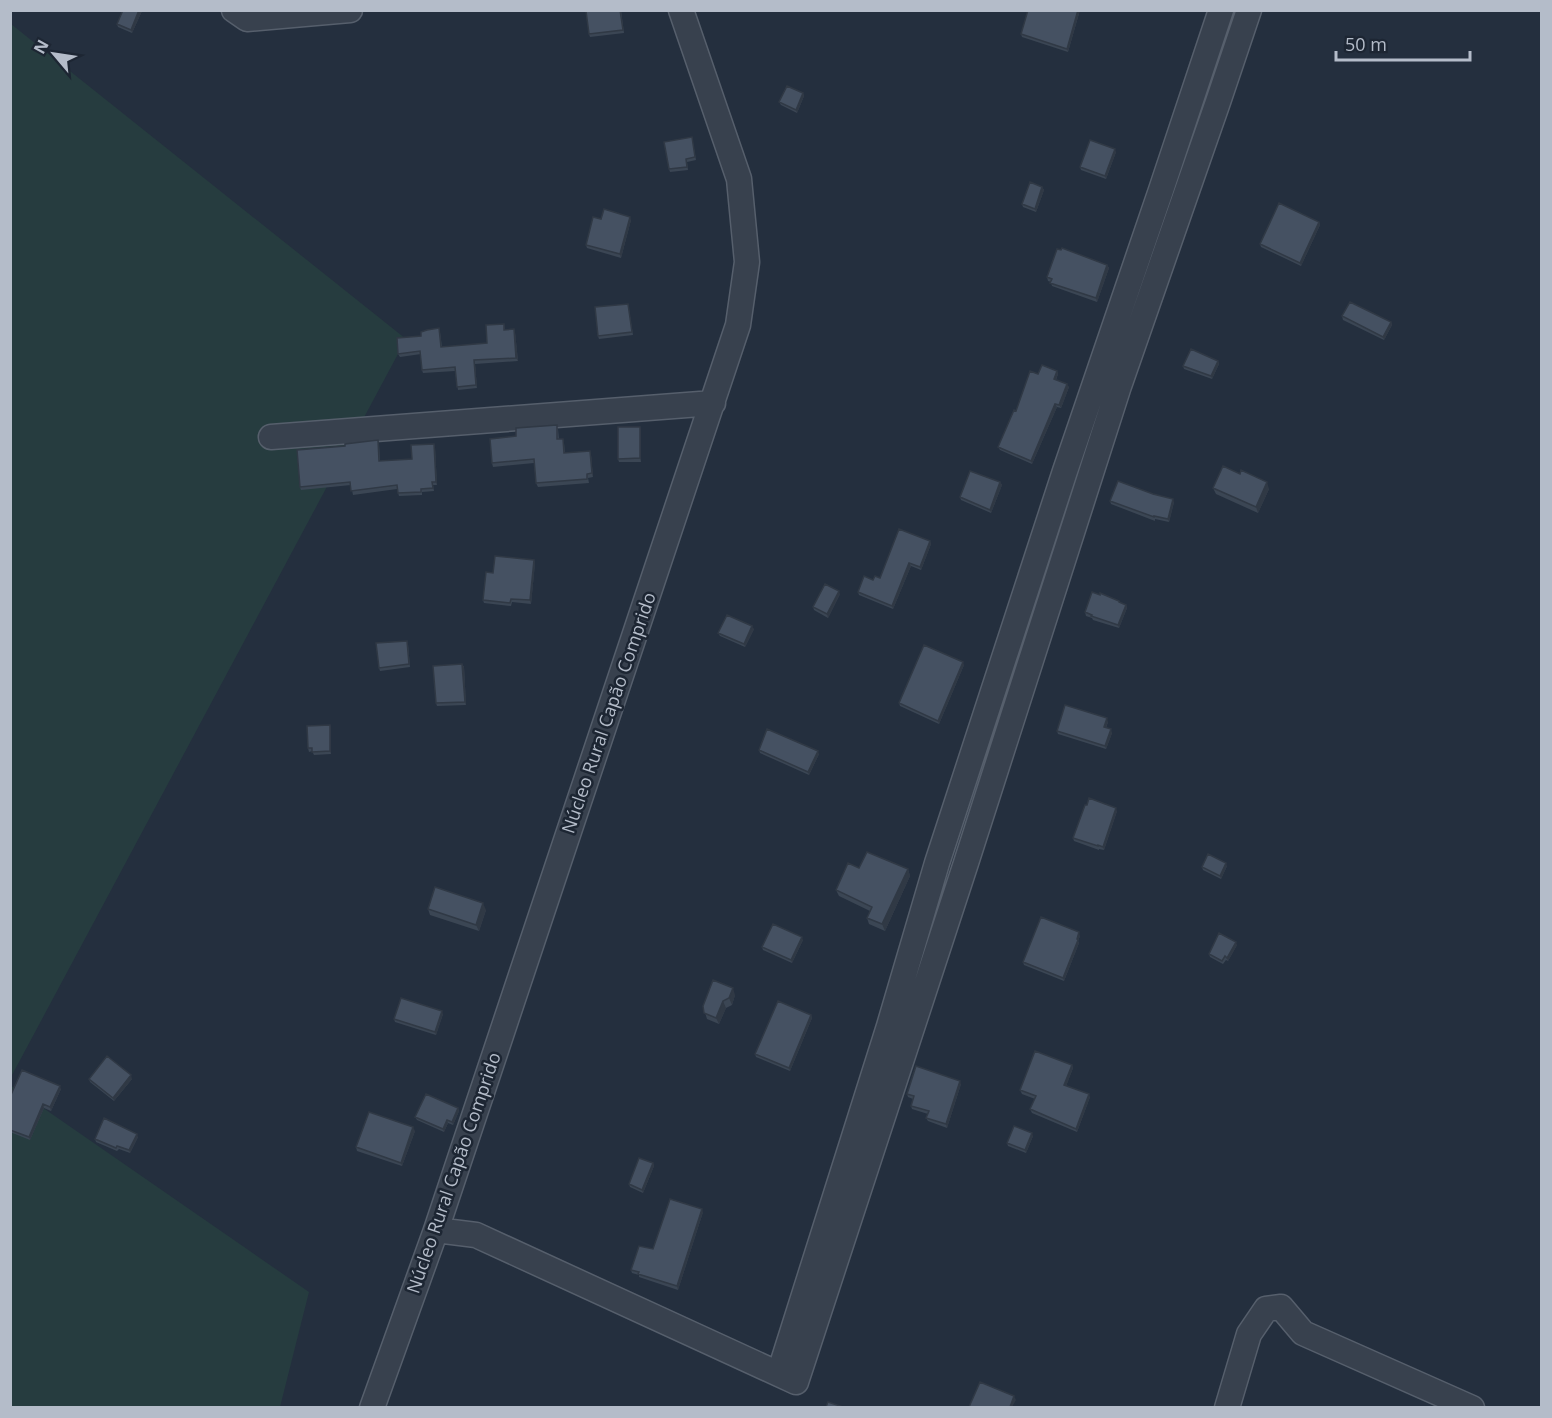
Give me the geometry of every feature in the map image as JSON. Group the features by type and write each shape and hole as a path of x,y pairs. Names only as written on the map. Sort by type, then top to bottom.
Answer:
{"street":[{"path":"234,10 246,19 350,10"},
{"name":"Núcleo Rural Capão Comprido","path":"372,1407 436,1230 738,325 747,262 739,179 681,10"},
{"path":"787,1378 938,862 1065,471 1221,10"},
{"path":"787,1378 998,765 1119,386 1249,10"},
{"path":"1207,52 1232,60"},
{"path":"271,437 713,403"},
{"path":"972,758 998,765"},
{"path":"436,1230 476,1235 787,1378"},
{"path":"1227,1407 1249,1335 1266,1309 1281,1307 1303,1333 1472,1407"}],"green space":[{"path":"11,24 406,339 11,1077"},
{"path":"10,1085 309,1292 280,1407 11,1407"}],"building":[{"path":"123,10 139,10 131,30 117,24"},
{"path":"620,10 623,30 589,34 586,11"},
{"path":"1028,10 1078,10 1067,49 1021,34"},
{"path":"787,86 803,93 796,110 779,102"},
{"path":"692,137 695,157 686,159 687,167 669,169 664,142"},
{"path":"1090,140 1115,149 1105,176 1080,167"},
{"path":"1030,182 1042,187 1035,209 1022,204"},
{"path":"1279,203 1319,222 1300,263 1260,244"},
{"path":"604,209 630,217 620,254 586,245 593,217 601,219"},
{"path":"1062,248 1107,265 1096,298 1050,283 1052,279 1047,277 1057,249"},
{"path":"1350,302 1391,322 1383,337 1342,316"},
{"path":"628,304 632,332 598,336 595,307"},
{"path":"504,324 504,330 514,329 516,358 474,360 476,385 457,387 455,367 422,370 420,351 398,354 397,338 421,336 421,332 439,328 441,347 487,343 486,325"},
{"path":"1191,349 1218,361 1211,376 1183,366"},
{"path":"1042,365 1057,371 1054,379 1067,384 1059,405 1055,404 1031,461 998,447 1014,410 1016,411 1030,371 1038,374"},
{"path":"557,425 557,439 563,439 564,453 590,451 592,473 587,474 587,479 536,483 534,459 492,463 490,439 516,436 516,428"},
{"path":"618,427 640,427 640,458 618,459"},
{"path":"378,440 379,461 412,459 411,445 434,444 436,482 432,482 433,488 421,489 421,492 398,493 397,485 351,491 350,482 300,487 297,450 345,446 345,444"},
{"path":"1223,466 1240,474 1241,470 1267,482 1256,507 1213,488"},
{"path":"970,471 1000,482 990,510 960,497"},
{"path":"1118,481 1173,499 1168,519 1154,517 1110,501"},
{"path":"899,529 930,541 920,567 909,563 892,606 858,592 864,576 873,580 875,576 880,578"},
{"path":"495,556 534,560 530,600 511,599 510,603 483,600 486,572 493,573"},
{"path":"825,584 839,591 827,614 813,607"},
{"path":"1092,592 1100,595 1100,593 1126,605 1118,625 1085,612"},
{"path":"727,615 752,626 744,644 718,633"},
{"path":"407,641 409,664 379,668 376,643"},
{"path":"924,645 963,662 938,721 899,703"},
{"path":"462,664 465,702 436,703 433,666"},
{"path":"1065,705 1107,718 1104,727 1111,729 1105,746 1057,731"},
{"path":"330,725 330,751 312,752 312,748 308,748 307,726"},
{"path":"767,729 818,751 808,772 759,750"},
{"path":"1089,798 1116,808 1103,847 1073,838"},
{"path":"867,852 908,869 882,924 867,918 872,907 836,890 848,863 859,868"},
{"path":"1208,854 1226,863 1220,876 1202,867"},
{"path":"435,887 483,903 476,925 428,909"},
{"path":"1041,917 1079,932 1063,978 1023,962"},
{"path":"773,924 802,937 791,960 762,947"},
{"path":"1219,933 1236,942 1227,958 1225,956 1222,961 1209,954"},
{"path":"713,980 733,988 729,998 723,1001 716,1018 704,1013 703,1006"},
{"path":"401,998 442,1011 435,1032 394,1019"},
{"path":"778,1001 811,1015 789,1068 755,1054"},
{"path":"1035,1051 1072,1065 1064,1085 1089,1094 1076,1129 1030,1109 1036,1096 1020,1090"},
{"path":"107,1056 131,1075 113,1098 89,1079"},
{"path":"916,1066 960,1081 946,1124 926,1118 929,1111 911,1106 914,1096 907,1094"},
{"path":"22,1070 60,1086 50,1107 43,1104 29,1137 10,1130 10,1097"},
{"path":"426,1094 458,1108 452,1122 447,1120 443,1129 415,1117"},
{"path":"369,1112 413,1127 401,1163 356,1147"},
{"path":"104,1118 137,1134 129,1150 117,1146 116,1148 95,1139"},
{"path":"1014,1126 1032,1133 1025,1150 1007,1143"},
{"path":"639,1158 653,1163 642,1190 629,1184"},
{"path":"670,1199 702,1209 677,1286 631,1270 639,1246 653,1249"},
{"path":"980,1382 1014,1396 1010,1407 969,1407"},
{"path":"828,1402 843,1407 826,1407"}]}
